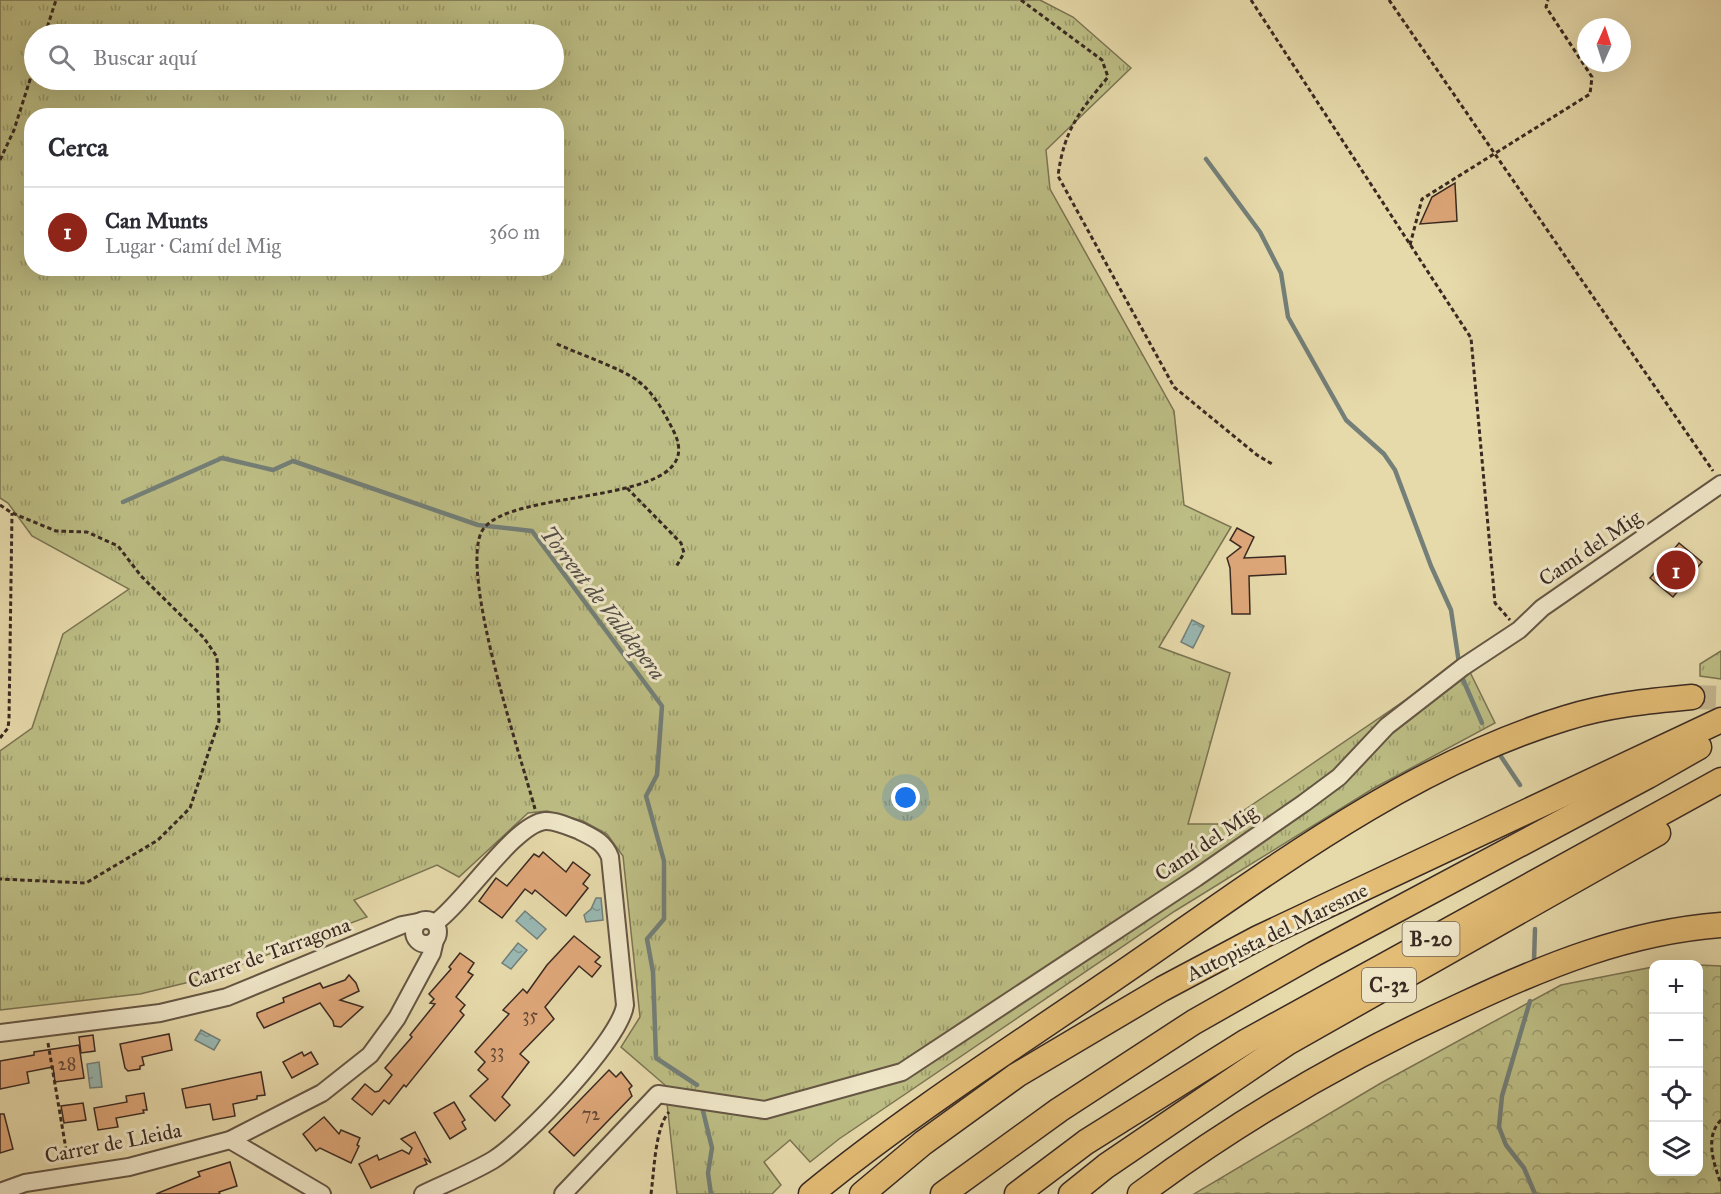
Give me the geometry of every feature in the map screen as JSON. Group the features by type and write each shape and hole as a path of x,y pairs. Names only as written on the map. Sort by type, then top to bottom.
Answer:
{"highway":[{"path":"811,1194 904,1123 1344,824 1407,786 1511,737 1566,718 1634,702 1692,697"},
{"name":"Autopista del Maresme","path":"862,1194 923,1143 1017,1075 1258,938 1721,720"},
{"name":"B-20","path":"943,1194 1059,1110 1194,1022 1314,954 1648,776 1721,733"},
{"name":"B-20","path":"1017,1194 1086,1142 1247,1041 1721,780"},
{"name":"C-32","path":"1071,1194 1106,1166 1287,1043 1721,798"},
{"path":"1140,1194 1196,1152 1308,1082 1424,1022 1552,965 1633,937 1721,925"},
{"path":"904,1123 1056,1051"}],"street":[{"name":"Camí del Mig","path":"563,1194 658,1094 765,1110 902,1072 1196,878 1304,803 1339,777 1387,726 1463,667 1519,630 1542,608 1718,478"},
{"path":"423,1194 494,1160 552,1106 591,1064 624,1014 607,848 599,840 573,828 547,821 538,823"},
{"name":"Carrer de Lleida","path":"0,1192 25,1183 70,1174 129,1167 230,1140 322,1093 370,1055 397,1018 432,953 425,933 455,908 487,867 530,826 538,823"},
{"name":"Carrer de Tarragona","path":"0,1033 160,1013 227,997 402,925 425,933"},
{"path":"230,1140 322,1194"}],"path":[{"path":"48,24 56,0"},
{"path":"1021,0 1101,60 1108,77 1080,110 1062,146 1058,176 1174,387 1257,455 1272,464"},
{"path":"1251,0 1471,338 1495,603 1519,630"},
{"path":"1389,0 1718,478"},
{"path":"1410,245 1422,199 1590,94 1592,77 1546,7 1548,0"},
{"path":"0,160 14,129 27,90"},
{"path":"538,823 481,609 477,568 480,537 491,521 529,505 627,488 661,477 675,462 677,448 677,439 662,407 638,381 555,343"},
{"path":"627,488 681,543 684,553 676,567"},
{"path":"0,505 12,513 56,531 87,532 118,546 141,576 204,638 217,657 219,721 190,808 158,840 86,883 0,879"},
{"path":"0,738 8,728 9,719 12,513"},
{"path":"46,1027 70,1174"},
{"path":"651,1194 664,1118 683,1097"},
{"path":"1721,1120 1716,1125 1713,1137 1712,1158 1721,1184"}],"green space":[{"path":"0,0 1040,0 1073,17 1131,68 1046,150 1050,189 1174,411 1184,505 1231,527 1159,647 1230,673 1188,824 1224,824 1464,660 1495,723 1374,788 1175,911 839,1139 810,1162 790,1140 764,1162 781,1185 772,1194 677,1194 665,1085 621,1047 640,1017 623,856 607,834 583,821 547,811 528,813 459,877 437,865 354,900 367,917 206,978 140,994 0,1010 0,751 32,728 63,634 129,589 32,536 8,503 0,498"},
{"path":"1721,651 1721,679 1700,676 1700,664"},
{"path":"1703,965 1721,966 1721,1194 1194,1194 1381,1083 1561,985 1649,968 1649,1176 1703,1176"}],"water":[{"path":"1192,620 1204,626 1193,648 1181,642"},
{"path":"596,898 601,898 603,920 586,922 584,915 591,909"},
{"path":"525,911 546,929 537,939 516,921"},
{"path":"518,943 527,950 511,969 502,963"},
{"path":"201,1030 220,1040 214,1050 195,1040"},
{"path":"99,1062 102,1087 90,1088 87,1064"}],"building":[{"path":"1455,183 1457,221 1420,224 1432,197"},
{"path":"1237,528 1254,537 1244,558 1285,556 1286,574 1249,576 1250,614 1232,614 1230,568 1227,558 1241,547 1230,540"},
{"path":"1679,543 1702,562 1673,597 1650,578"},
{"path":"543,852 566,872 573,862 590,875 583,884 588,888 566,916 535,890 532,894 525,889 502,918 479,901 496,878 507,886 534,854 539,857"},
{"path":"574,936 600,957 595,962 601,966 592,977 579,966 545,1007 554,1019 520,1054 529,1062 502,1097 510,1105 495,1121 470,1096 488,1079 478,1070 485,1062 475,1052 509,1014 503,1010 523,989 527,993 547,965"},
{"path":"460,953 474,963 468,972 473,975 456,997 465,1005 460,1011 464,1015 406,1087 404,1085 389,1104 384,1100 372,1115 352,1099 365,1084 375,1092 379,1091 392,1075 385,1068 412,1037 410,1035 435,1004 430,1003 434,999 429,994 451,969 449,967"},
{"path":"349,975 359,991 340,1000 363,1007 341,1027 334,1026 320,1003 264,1028 257,1016 257,1013 284,1002 283,998 320,983 323,988 345,980"},
{"path":"169,1034 172,1050 142,1057 144,1065 140,1066 140,1069 128,1071 125,1068 120,1044"},
{"path":"93,1035 95,1051 81,1053 79,1037"},
{"path":"79,1045 84,1078 55,1082 53,1067 27,1072 29,1083 0,1089 0,1061 34,1055 34,1052"},
{"path":"302,1052 304,1056 311,1052 318,1064 292,1078 283,1062"},
{"path":"609,1070 616,1077 621,1072 632,1086 629,1089 632,1096 574,1156 549,1132"},
{"path":"261,1072 265,1095 233,1104 235,1116 213,1120 210,1104 186,1108 182,1089"},
{"path":"144,1093 147,1110 143,1110 144,1113 116,1118 118,1127 98,1130 94,1108 127,1102 126,1096"},
{"path":"454,1102 465,1120 462,1122 466,1129 450,1139 434,1113"},
{"path":"83,1103 86,1120 64,1123 61,1106"},
{"path":"0,1114 4,1114 13,1149 0,1153"},
{"path":"324,1117 339,1134 341,1130 360,1138 351,1163 320,1148 316,1151 303,1134"},
{"path":"415,1132 431,1163 424,1158 427,1164 371,1188 359,1164 377,1155 379,1160 402,1150 409,1154 412,1148 401,1139"},
{"path":"230,1162 237,1186 219,1192 220,1194 156,1194 200,1176 198,1172"}],"waterway":[{"path":"1206,159 1260,232 1281,273 1288,317 1346,420 1384,454 1395,470 1431,566 1451,610 1459,663"},
{"name":"Torrent de Valldepera","path":"123,502 222,458 273,470 293,461 478,525 532,531 662,706 657,775 646,796 664,861 664,919 647,939 653,972 656,1058 697,1085"},
{"path":"1461,675 1482,723"},
{"path":"1500,755 1520,785"},
{"path":"1534,961 1535,929"},
{"path":"1530,1001 1502,1096 1499,1127 1506,1145 1524,1168 1535,1194"},
{"name":"Torrent de Valldepera","path":"703,1111 712,1148 708,1173 711,1194"}],"tunnel":[{"path":"1692,697 1721,698"}],"place":[{"name":"Can Munts","path":"1676,570"}]}
